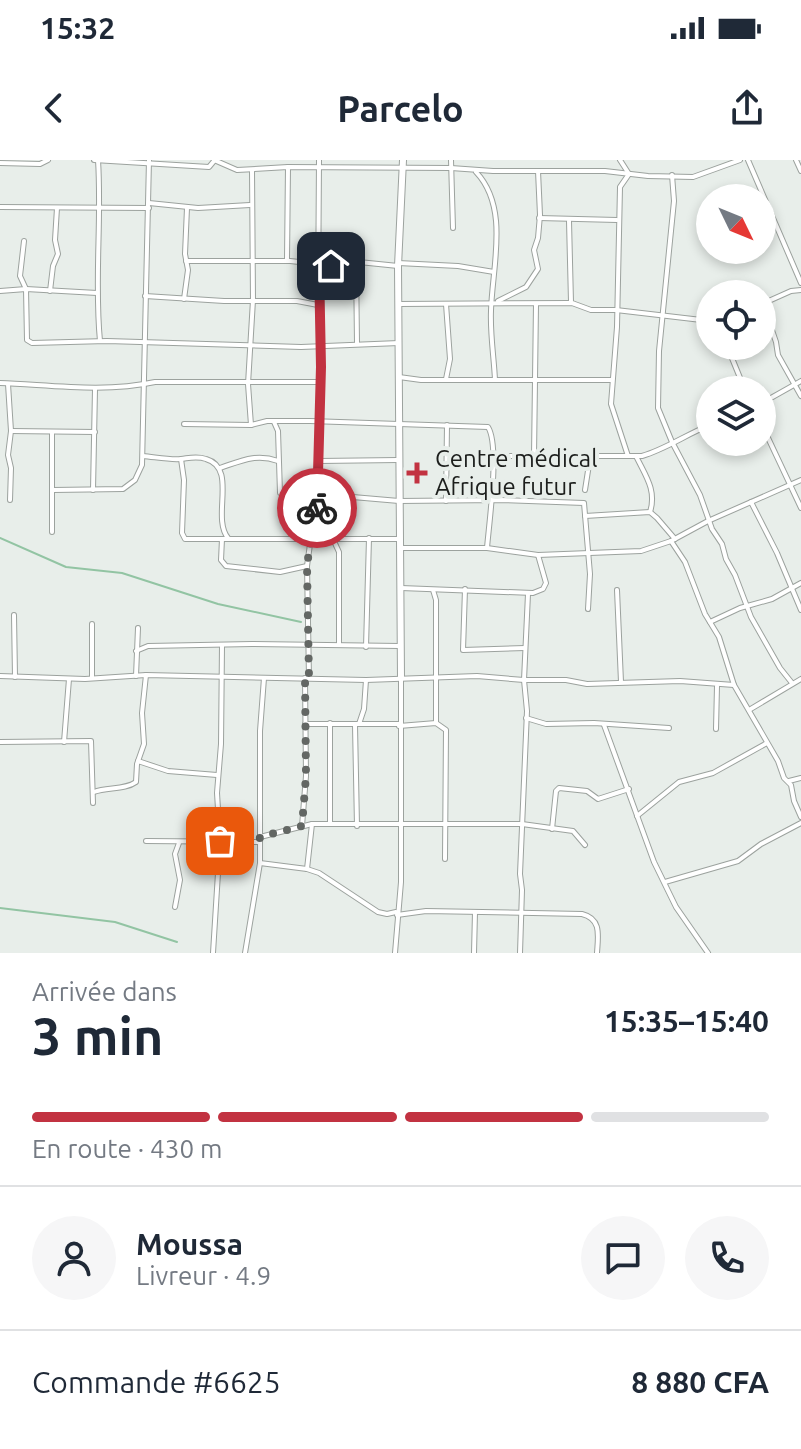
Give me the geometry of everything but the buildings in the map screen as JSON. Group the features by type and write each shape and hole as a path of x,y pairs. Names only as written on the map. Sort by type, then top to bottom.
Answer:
{"street":[{"path":"0,163 40,164 48,160"},
{"path":"100,341 97,246 101,210 97,160 209,167 214,160 234,170 403,164 474,170 605,171 693,177 740,160"},
{"path":"317,537 319,160"},
{"path":"451,160 453,228"},
{"path":"620,160 629,174"},
{"path":"748,160 801,283"},
{"path":"796,160 801,171"},
{"path":"251,425 248,384 253,300 252,161"},
{"path":"53,490 118,490 131,485 138,474 143,456 149,162"},
{"path":"395,953 401,882 398,265 403,164"},
{"path":"287,261 288,167"},
{"path":"474,170 490,192 495,208 495,380"},
{"path":"494,303 526,287 537,274 539,265 534,250 538,238 538,171"},
{"path":"628,456 611,408 617,327 620,187 629,174"},
{"path":"672,175 674,201 657,402 672,442 700,495 708,521 722,544 764,642 792,683"},
{"path":"0,207 101,210 251,205"},
{"path":"50,291 52,268 58,254 55,240 57,208"},
{"path":"184,299 188,270 185,250 187,208"},
{"path":"539,218 618,220"},
{"path":"569,221 572,303"},
{"path":"24,241 20,276 26,289 28,342 399,343"},
{"path":"186,261 287,261 337,266 356,262 458,266 494,272"},
{"path":"356,262 357,344"},
{"path":"0,291 26,289 97,293"},
{"path":"776,298 801,290"},
{"path":"145,296 318,305"},
{"path":"399,304 572,303 591,310 696,320"},
{"path":"446,304 450,359 446,379"},
{"path":"534,456 536,304"},
{"path":"776,342 778,355 798,383 801,396"},
{"path":"399,377 421,380 612,380"},
{"path":"0,383 23,382 95,389 143,384 320,382"},
{"path":"776,395 798,383"},
{"path":"8,384 10,500"},
{"path":"93,490 95,389"},
{"path":"274,422 278,431 281,494 308,498 317,512"},
{"path":"184,424 251,425 274,422 488,427 491,431 492,500 487,548"},
{"path":"446,501 447,425"},
{"path":"11,431 95,432"},
{"path":"492,456 636,456 654,452 696,431"},
{"path":"52,433 52,532"},
{"path":"776,453 801,508"},
{"path":"0,455 8,455"},
{"path":"143,456 205,458 220,468"},
{"path":"636,456 652,489 650,512"},
{"path":"220,468 248,458 278,461"},
{"path":"585,490 590,458"},
{"path":"181,459 184,480 182,536 185,539 400,539"},
{"path":"319,461 398,460"},
{"path":"220,468 225,539 221,560 226,566 280,572 307,566"},
{"path":"401,548 487,548 538,555 641,551 673,540 801,480"},
{"path":"318,494 399,501 584,503 590,585 588,609"},
{"path":"751,502 801,610"},
{"path":"585,516 650,512"},
{"path":"650,512 673,540 685,562 719,637 734,685 778,761 784,778 789,781 801,817"},
{"path":"302,826 309,645 307,566 311,537"},
{"path":"332,537 339,552 339,644"},
{"path":"366,647 369,538"},
{"path":"401,588 528,594 543,589 546,583 538,555"},
{"path":"710,622 772,599 801,583"},
{"path":"432,589 436,600 436,723"},
{"path":"465,589 463,650 525,648"},
{"path":"617,590 621,682"},
{"path":"520,953 528,594"},
{"path":"14,615 15,677"},
{"path":"92,624 92,678"},
{"path":"136,676 138,628"},
{"path":"213,953 220,841 218,775 222,645"},
{"path":"136,651 148,646 401,646"},
{"path":"0,676 69,679 146,675 366,680 477,676 566,680 587,684 680,681 734,685"},
{"path":"94,792 136,782 144,744 142,724 146,675"},
{"path":"245,953 260,863 260,731 264,678"},
{"path":"64,742 69,679"},
{"path":"749,710 801,679"},
{"path":"357,826 357,725 364,709 366,680"},
{"path":"716,729 717,686"},
{"path":"526,718 546,724 594,723 669,728"},
{"path":"330,723 330,824"},
{"path":"305,724 443,725 447,735 445,859"},
{"path":"604,725 654,862 682,916 708,953"},
{"path":"0,742 82,739 92,742 93,803"},
{"path":"637,816 679,782 713,773 767,743"},
{"path":"138,761 168,771 218,775"},
{"path":"789,781 801,778"},
{"path":"552,829 556,791 559,788 587,791 598,799 629,789"},
{"path":"665,882 738,861 761,844 801,823"},
{"path":"307,869 312,824"},
{"path":"146,841 179,843 260,839 312,824 522,824 573,831 585,845"},
{"path":"175,907 180,880 175,854 179,843"},
{"path":"260,863 307,869 327,877 378,912 387,914 426,911 591,916 597,927 597,953"},
{"path":"474,953 475,912"}],"waterway":[{"path":"0,538 66,567 122,573 218,604 301,622"},
{"path":"0,908 115,922 177,942"}],"way so far":[{"path":"220,841 259,842 260,837 302,826 306,776 305,678 309,678 307,566 311,537 317,537 317,508"}],"place":[{"name":"Centre médical Afrique futur","path":"417,473"}],"route":[{"path":"317,508 321,367 319,265 331,266"}]}
